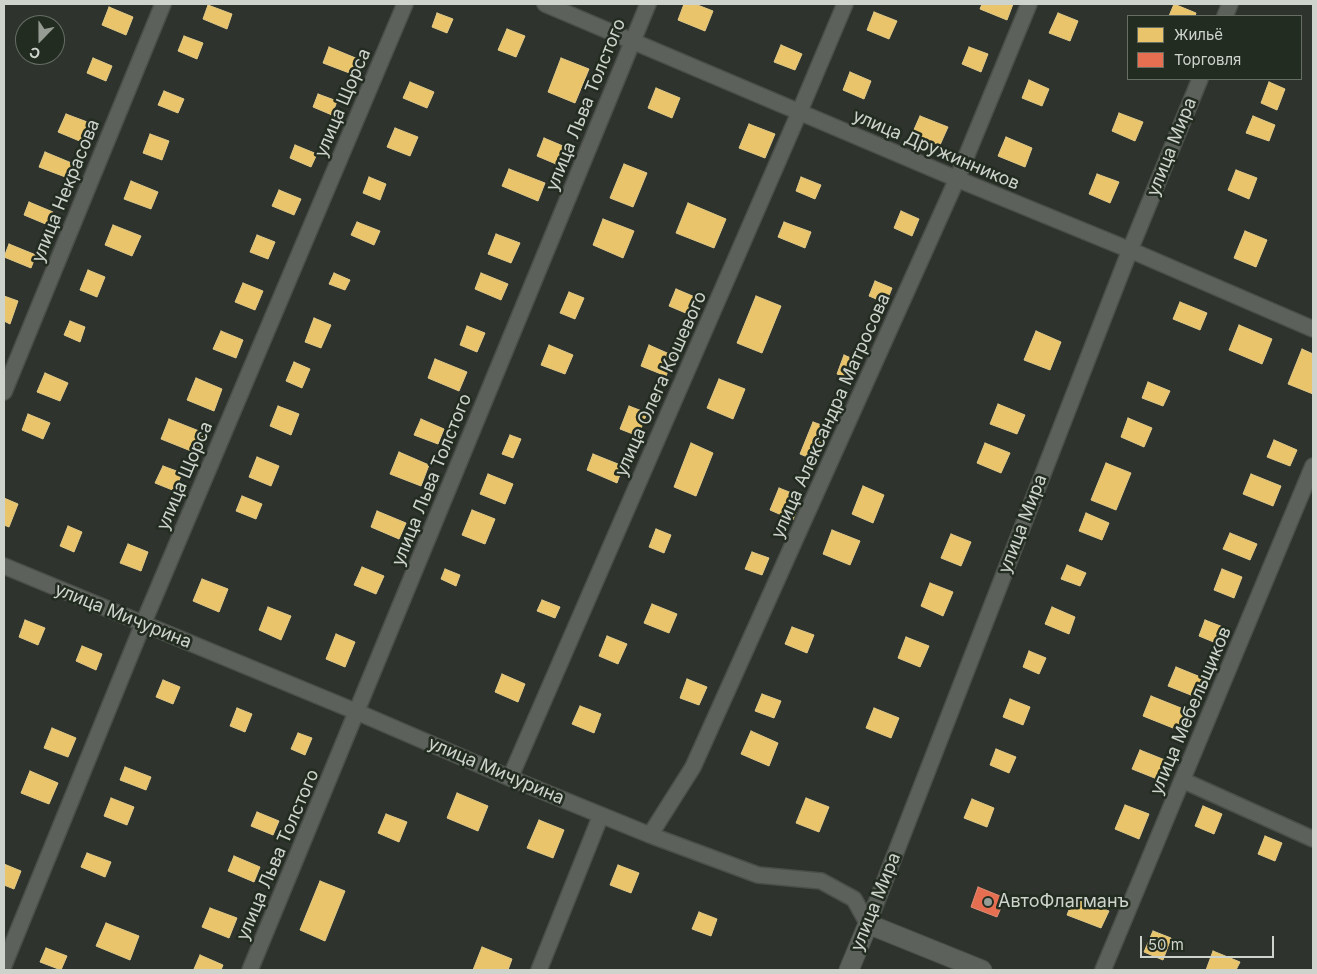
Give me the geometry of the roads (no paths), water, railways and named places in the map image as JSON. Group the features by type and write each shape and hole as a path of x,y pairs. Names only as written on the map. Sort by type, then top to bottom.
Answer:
{"street":[{"name":"улица Некрасова","path":"4,392 163,4"},
{"name":"улица Щорса","path":"4,965 143,624 405,4"},
{"name":"улица Дружинников","path":"545,4 1313,329"},
{"name":"улица Льва Толстого","path":"250,970 648,4"},
{"name":"улица Олега Кошевого","path":"510,778 799,113 844,4"},
{"name":"улица Александра Матросова","path":"650,835 694,767 957,179 1029,4"},
{"name":"улица Мира","path":"848,970 868,924 1130,250 1200,80"},
{"name":"улица Мебельщиков","path":"1103,970 1313,466"},
{"name":"улица Мичурина","path":"4,566 650,835 758,875 821,882 854,899 868,924"},
{"path":"1182,780 1313,839"},
{"path":"539,970 601,816"},
{"path":"868,924 982,970"}],"place":[{"name":"АвтоФлагманъ","path":"988,902"}]}
